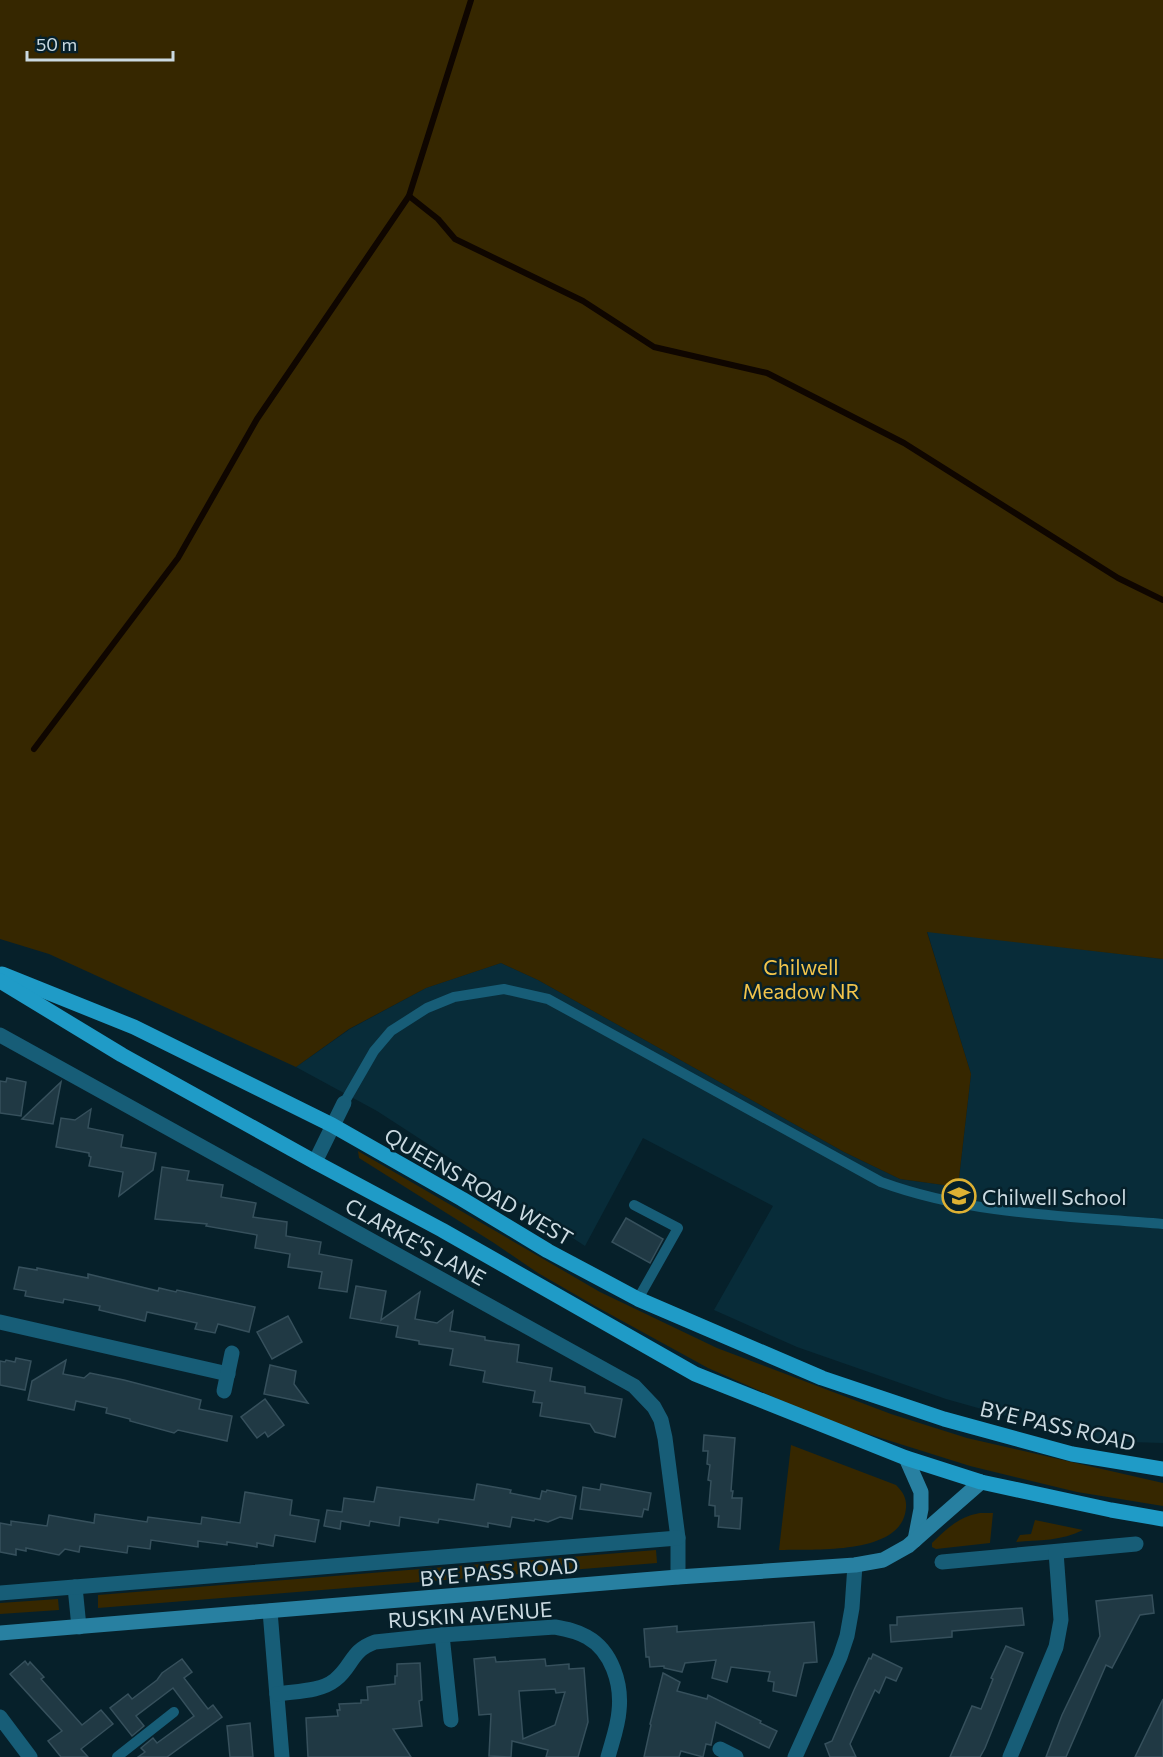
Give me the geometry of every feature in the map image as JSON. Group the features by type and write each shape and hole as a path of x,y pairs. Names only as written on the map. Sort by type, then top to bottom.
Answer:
{"main road":[{"name":"QUEENS ROAD WEST","path":"0,973 134,1027 332,1125 462,1198 548,1251 638,1299 822,1378 944,1419"},
{"path":"0,981 122,1055 442,1230 695,1374 906,1458 981,1482 1163,1519"},
{"name":"BYE PASS ROAD","path":"944,1419 1072,1454 1163,1469"},
{"path":"906,1458 921,1492 921,1509 915,1540"},
{"name":"BYE PASS ROAD","path":"0,1633 678,1577 855,1565 883,1560 897,1554 981,1482"}],"street":[{"name":"CLARKE'S LANE","path":"0,1035 634,1386 654,1407 661,1420 669,1458 678,1538 678,1577"},
{"path":"315,1162 344,1103"},
{"path":"0,1322 228,1374"},
{"path":"224,1391 232,1353"},
{"name":"BYE PASS ROAD","path":"0,1593 678,1538"},
{"path":"942,1563 1136,1544"},
{"path":"1010,1757 1056,1647 1061,1620 1056,1552"},
{"path":"795,1757 840,1657 847,1636 852,1608 855,1565"},
{"path":"75,1587 79,1627"},
{"path":"270,1611 282,1757"},
{"name":"RUSKIN AVENUE","path":"277,1694 317,1688 330,1683 342,1674 353,1656 375,1642 555,1627 573,1631 593,1641 609,1659 618,1686 619,1713 608,1757"},
{"path":"442,1635 451,1720"},
{"path":"0,1717 30,1757"},
{"path":"720,1749 736,1757"}],"lane":[{"path":"344,1103 374,1051 391,1031 427,1008 454,997 504,989 548,999 881,1182 909,1192 941,1200 1033,1213 1163,1224"},
{"path":"634,1206 678,1228 638,1299"},
{"path":"117,1757 174,1713"}],"shaded area":[{"name":"Chilwell School","path":"927,931 1163,959 1163,1443 1096,1441 946,1399 797,1347 714,1310 773,1206 643,1138 585,1246 377,1111 296,1067 350,1029 426,988 501,963 538,980 844,1152 900,1179 958,1187 971,1074"}],"green space":[{"name":"Chilwell Meadow NR","path":"0,0 1163,0 1163,959 927,932 971,1074 958,1187 900,1179 844,1152 538,980 501,963 426,988 349,1029 296,1067 49,954 0,939"},
{"path":"358,1151 600,1292 717,1348 891,1414 967,1438 1163,1483 1163,1506 1077,1492 970,1466 830,1422 708,1368 595,1306 538,1273 359,1158"},
{"path":"791,1445 896,1485 906,1501 905,1514 898,1527 886,1537 851,1547 779,1550"},
{"path":"980,1513 993,1513 990,1543 936,1549 932,1547 932,1543 954,1524 965,1517"},
{"path":"1035,1520 1083,1530 1059,1538 1016,1542 1020,1535 1031,1534"},
{"path":"656,1550 657,1563 98,1608 98,1595"},
{"path":"58,1599 59,1610 0,1614 0,1603"}],"building":[{"path":"7,1078 26,1082 21,1116 0,1113 0,1081 6,1082"},
{"path":"61,1082 53,1124 22,1119"},
{"path":"91,1109 88,1128 123,1135 121,1147 156,1153 153,1170 119,1196 123,1172 89,1166 91,1157 89,1153 56,1147 61,1118 75,1120"},
{"path":"162,1167 189,1171 187,1180 223,1185 221,1197 256,1203 253,1217 287,1222 286,1236 321,1242 319,1254 352,1260 347,1292 319,1288 322,1272 288,1267 290,1254 255,1248 257,1235 206,1226 207,1224 155,1219"},
{"path":"626,1218 663,1239 650,1263 612,1242"},
{"path":"19,1267 37,1270 37,1268 88,1278 88,1274 158,1291 159,1288 176,1292 177,1290 255,1307 249,1332 218,1324 215,1333 195,1329 197,1323 147,1312 145,1321 99,1310 100,1306 64,1299 63,1303 25,1296 26,1291 14,1289"},
{"path":"356,1286 386,1291 381,1320 420,1292 415,1319 437,1323 453,1311 450,1331 485,1337 485,1340 519,1345 517,1362 552,1368 550,1381 585,1387 585,1393 622,1399 615,1437 595,1432 590,1424 540,1416 542,1403 533,1402 535,1391 483,1382 485,1371 450,1365 453,1349 419,1344 419,1341 396,1337 398,1326 350,1318"},
{"path":"288,1316 302,1342 272,1359 257,1332"},
{"path":"16,1358 31,1361 25,1390 0,1385 0,1361 15,1362"},
{"path":"66,1360 63,1374 84,1378 90,1373 201,1400 199,1409 232,1416 227,1441 178,1430 174,1433 106,1413 107,1408 76,1401 74,1410 28,1400 32,1381"},
{"path":"270,1365 296,1371 294,1384 308,1403 264,1394"},
{"path":"265,1399 284,1425 268,1437 265,1432 257,1438 241,1417"},
{"path":"704,1435 735,1438 731,1491 733,1491 732,1498 742,1498 740,1529 718,1527 719,1516 715,1516 715,1506 709,1505 710,1465 707,1464 708,1451 703,1451"},
{"path":"477,1484 511,1490 510,1493 540,1499 542,1491 547,1490 576,1496 572,1519 560,1517 548,1522 512,1517 510,1527 488,1523 488,1527 439,1519 438,1523 400,1517 399,1526 370,1521 369,1526 341,1521 340,1529 324,1526 327,1510 342,1512 344,1498 374,1502 377,1487 474,1500"},
{"path":"601,1484 651,1493 648,1510 644,1509 642,1517 580,1509 583,1487 600,1490"},
{"path":"245,1492 292,1500 290,1515 319,1520 315,1542 275,1535 273,1546 257,1543 257,1547 227,1542 227,1545 198,1541 198,1547 151,1540 150,1549 128,1546 127,1553 80,1546 79,1552 65,1549 59,1555 26,1548 26,1551 16,1549 16,1555 0,1552 0,1523 11,1525 11,1521 47,1526 49,1515 94,1523 95,1514 147,1522 148,1517 201,1524 202,1517 240,1523"},
{"path":"1152,1595 1154,1613 1140,1615 1112,1668 1106,1665 1066,1757 1046,1757 1062,1715 1100,1636 1096,1601"},
{"path":"1022,1608 1024,1625 952,1631 952,1637 891,1642 890,1625 897,1625 897,1617"},
{"path":"814,1622 817,1662 804,1663 796,1696 773,1691 774,1682 768,1681 770,1672 731,1667 727,1682 712,1678 716,1660 685,1663 682,1672 664,1668 664,1666 650,1667 649,1657 646,1657 644,1629 677,1626 677,1632"},
{"path":"1006,1646 1023,1653 985,1748 980,1757 950,1757 972,1706 981,1709 993,1679 991,1678"},
{"path":"873,1654 902,1668 896,1681 886,1677 879,1693 875,1690 850,1744 856,1757 830,1757 825,1744 832,1741 869,1658 871,1659"},
{"path":"495,1657 496,1662 545,1659 546,1666 569,1664 569,1669 584,1668 588,1722 578,1757 546,1757 548,1750 512,1741 511,1757 489,1756 491,1714 479,1715 474,1659","holes":["555,1689 556,1693 565,1692 555,1725 523,1739 519,1691"]},
{"path":"182,1659 192,1672 184,1678 208,1709 213,1705 222,1717 167,1757 138,1757 145,1752 141,1748 153,1738 157,1743 194,1716 173,1688 136,1716 144,1726 132,1736 110,1708 128,1694 132,1699"},
{"path":"25,1661 28,1665 30,1662 44,1677 41,1679 82,1725 101,1710 113,1724 81,1749 88,1757 61,1757 48,1741 62,1731 10,1674"},
{"path":"420,1663 422,1700 419,1701 422,1726 393,1729 411,1757 308,1757 306,1718 338,1716 339,1704 361,1703 361,1700 368,1700 367,1687 395,1684 397,1664"},
{"path":"663,1673 680,1682 677,1691 707,1699 708,1695 777,1731 769,1748 716,1722 711,1745 706,1744 703,1757 681,1751 679,1757 644,1757"},
{"path":"1163,1699 1163,1757 1135,1757"},
{"path":"250,1723 253,1757 230,1757 227,1726"}],"waterway":[{"path":"34,749 178,558 257,419 409,196 471,0"},
{"path":"409,196 438,219 455,239 583,301 654,347 767,373 904,443 1118,578 1163,600"}],"place":[{"name":"Chilwell School","path":"959,1196"}]}
